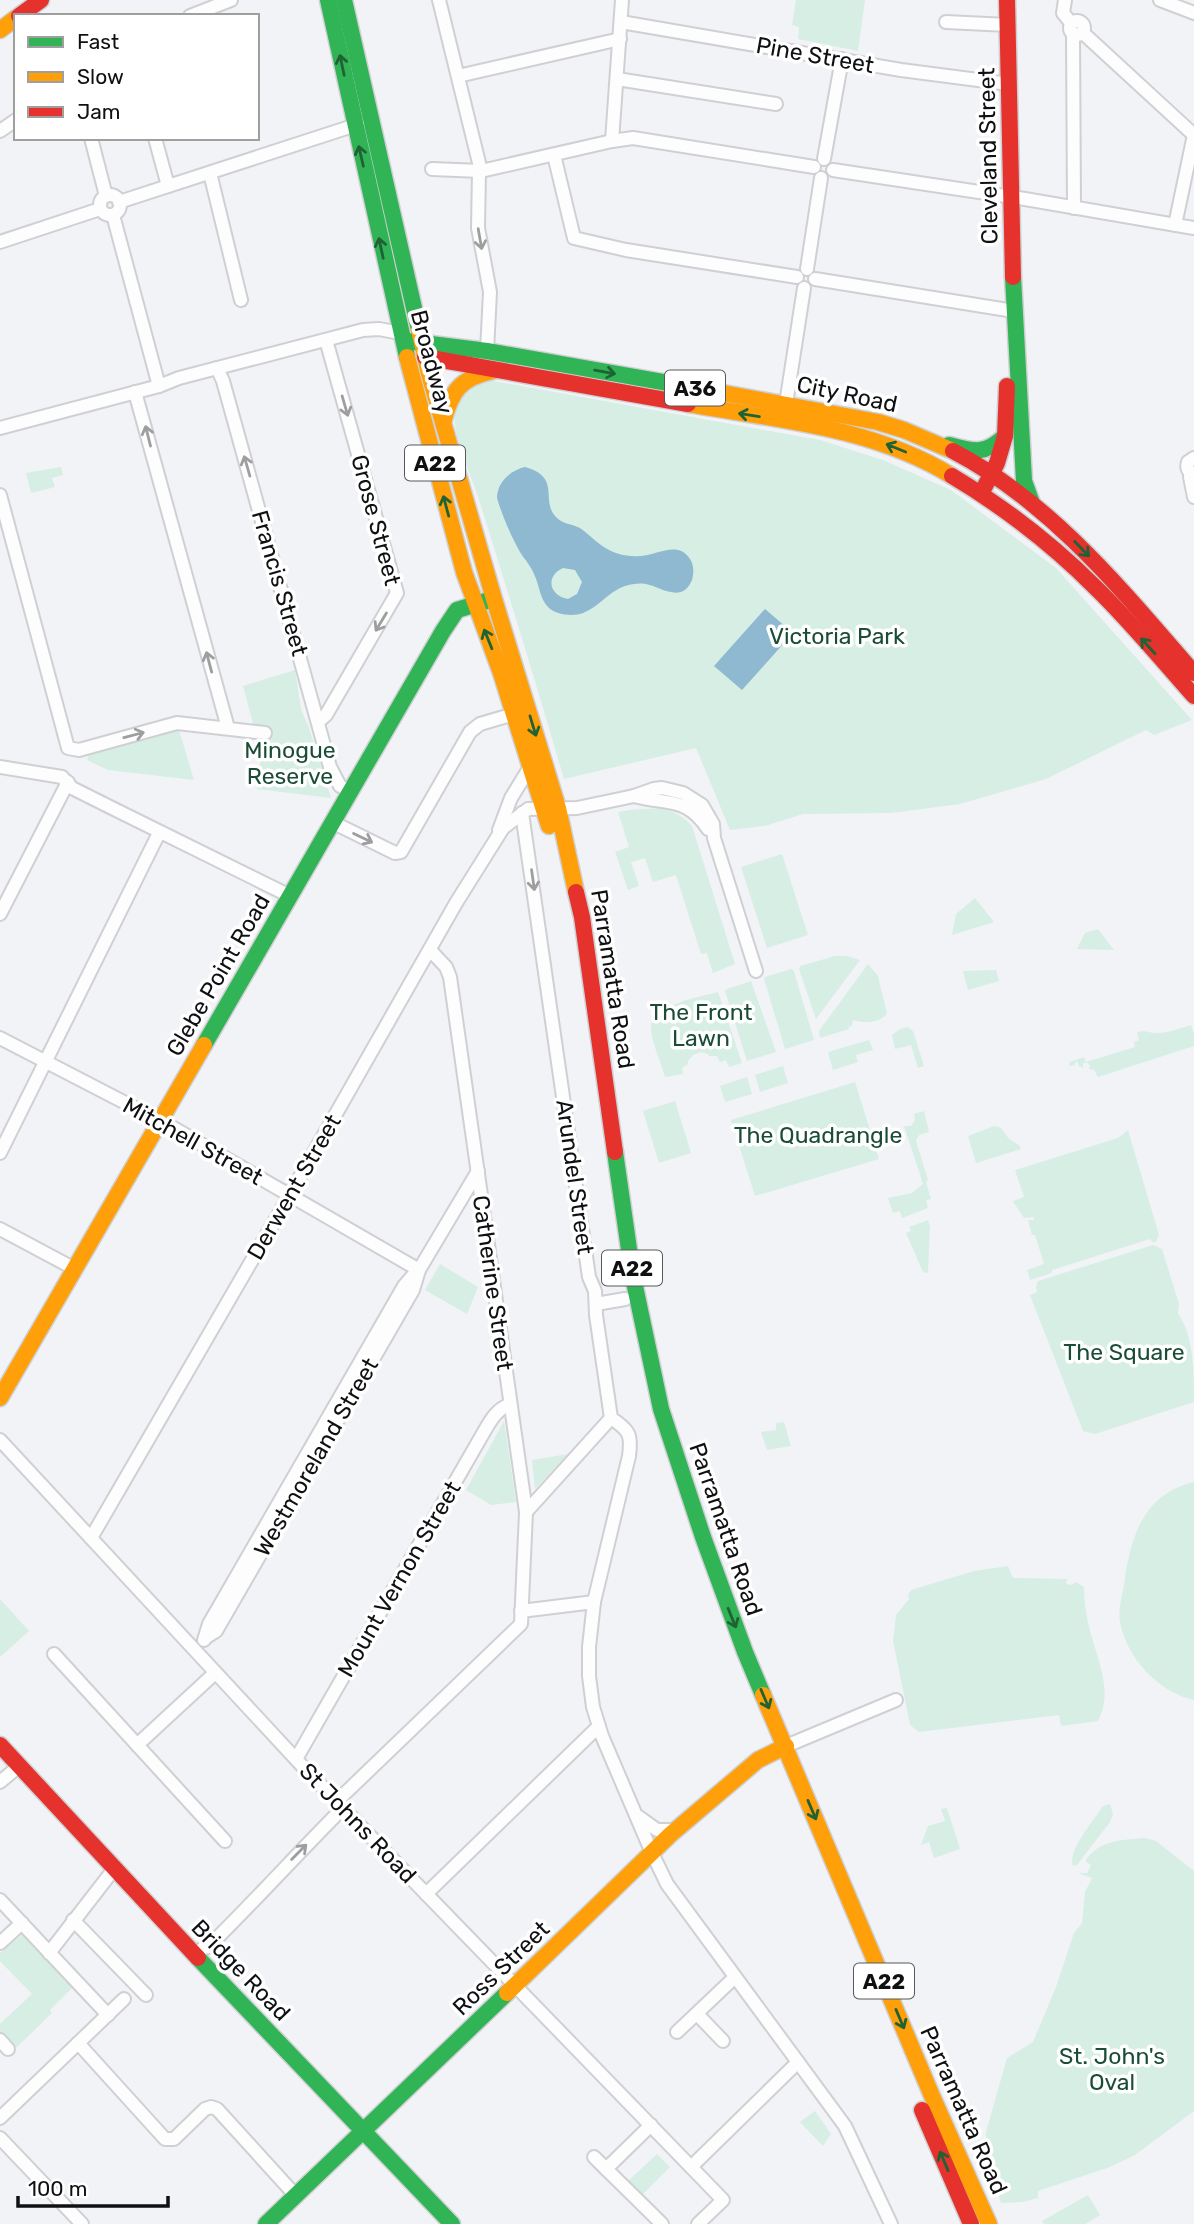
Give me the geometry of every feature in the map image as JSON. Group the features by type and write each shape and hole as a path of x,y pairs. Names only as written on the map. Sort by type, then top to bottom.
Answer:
{"main road":[{"path":"22,14 41,0"},
{"name":"Broadway","path":"341,0 402,342 464,572 530,767 551,808"},
{"name":"Cleveland Street","path":"1007,0 1014,311 1017,325 1024,481 1032,503"},
{"name":"Broadway","path":"362,122 443,425 551,808"},
{"path":"407,285 416,297 430,333 438,344"},
{"name":"Cleveland Street","path":"995,477 1005,436 1010,327 1014,311"},
{"name":"City Road","path":"402,342 502,370 814,425 885,444 925,460 1033,531 1081,572 1194,696"},
{"name":"City Road","path":"423,350 438,344 487,351 786,404 891,424 935,441 995,477 1056,523 1140,610 1194,673"},
{"path":"443,425 450,400 461,383 477,374 502,370"},
{"name":"Cleveland Street","path":"981,495 995,477 1009,467 1015,447 1020,410"},
{"path":"935,441 980,452 989,450 1005,436"},
{"name":"Glebe Point Road","path":"0,1398 443,631 457,610 494,599"},
{"name":"Parramatta Road","path":"551,808 554,846 570,919 625,1299 644,1391 665,1462 726,1643 779,1749 989,2224"},
{"name":"Parramatta Road","path":"551,808 582,917 633,1277 665,1421 726,1603 779,1749 967,2223"},
{"name":"Bridge Road","path":"0,1745 196,1956 452,2224"},
{"name":"Ross Street","path":"267,2224 677,1829 756,1761 779,1749"}],"street":[{"path":"195,14 231,0"},
{"path":"439,0 480,171 478,228 490,292 487,351"},
{"path":"612,141 622,0"},
{"path":"1065,0 1063,13 1075,30 1194,135 1175,225"},
{"path":"1160,0 1194,13"},
{"name":"Pine Street","path":"621,22 901,70 1009,84"},
{"path":"946,22 1008,25"},
{"path":"1074,208 1075,30"},
{"path":"458,76 620,39"},
{"path":"786,404 842,60"},
{"path":"617,79 776,104"},
{"path":"120,202 362,122"},
{"path":"432,169 480,171 632,138 1194,228"},
{"path":"92,140 106,196"},
{"path":"156,140 168,186"},
{"path":"554,155 574,238 626,250 1014,311"},
{"path":"210,173 241,300"},
{"path":"106,196 116,197 120,202 118,211 113,215 104,214 100,209 101,200 106,196"},
{"path":"0,242 100,209"},
{"path":"113,215 159,386"},
{"path":"363,331 377,324 394,308"},
{"path":"0,428 159,386 175,379 363,331 379,329 402,342"},
{"name":"Grose Street","path":"318,722 326,715 397,593 326,341"},
{"name":"Francis Street","path":"217,368 334,776 340,786 350,791"},
{"path":"135,392 228,728"},
{"path":"1194,458 1188,464 1193,474 1190,477 1194,496"},
{"path":"0,495 68,748 79,750 177,723 265,733"},
{"path":"332,822 395,853 401,852 470,732 480,724 514,714"},
{"path":"0,767 62,777 75,789 159,833 290,896"},
{"name":"Derwent Street","path":"91,1538 496,836 512,798 530,767"},
{"path":"0,914 68,782"},
{"path":"522,813 528,809 577,808 634,796 690,808 701,818 714,838 756,971"},
{"name":"Derwent Street","path":"496,836 522,813"},
{"name":"Arundel Street","path":"522,813 589,1277 596,1290 611,1418 626,1430 631,1446 594,1602 588,1664 593,1707 667,1884 845,2126 891,2224"},
{"path":"0,1153 159,833"},
{"name":"Catherine Street","path":"430,950 449,971 526,1512 521,1617"},
{"name":"Mitchell Street","path":"0,1038 160,1121 419,1270"},
{"name":"Westmoreland Street","path":"197,1652 205,1639 216,1631 413,1290 419,1270 478,1171"},
{"path":"0,1229 75,1269"},
{"path":"596,1304 625,1299"},
{"name":"Mount Vernon Street","path":"296,1759 485,1430 495,1414 509,1405"},
{"path":"526,1512 611,1418"},
{"name":"St Johns Road","path":"0,1440 296,1759 723,2200 698,2224"},
{"path":"196,1956 257,1898 340,1805 521,1617 594,1602"},
{"path":"54,1654 225,1841"},
{"path":"137,1745 215,1673"},
{"path":"779,1749 896,1700"},
{"path":"426,1894 599,1726"},
{"path":"0,1782 19,1766"},
{"path":"636,1815 652,1828 677,1829"},
{"path":"49,1953 114,1869"},
{"path":"0,1900 108,2015"},
{"path":"73,1920 146,1995"},
{"path":"0,1943 22,1923"},
{"path":"677,2032 735,1977"},
{"path":"0,2118 124,1999"},
{"path":"696,2014 723,2041"},
{"path":"78,2043 165,2139 174,2139 205,2109 216,2109 296,2196"},
{"path":"691,2167 798,2062"},
{"path":"606,2169 651,2125"},
{"path":"0,2138 82,2224"},
{"path":"594,2157 662,2224"}],"green space":[{"path":"796,0 865,0 858,51 798,39 799,27 792,25"},
{"name":"Victoria Park","path":"488,380 820,440 883,460 951,490 1056,568 1192,720 1154,735 1146,730 1046,779 960,804 891,813 803,814 765,826 730,830 696,748 564,779 455,425 456,409 462,397"},
{"path":"61,467 63,475 52,478 55,487 31,493 26,473"},
{"name":"Minogue Reserve","path":"295,670 301,709 331,798 257,789 263,737 254,727 243,686"},
{"path":"179,730 194,780 108,770 87,760 89,755"},
{"path":"664,809 678,814 692,826 735,964 713,973 707,953 701,954 676,875 653,882 645,858 631,862 639,886 628,890 615,852 629,847 618,812"},
{"path":"782,854 808,935 767,948 741,867"},
{"path":"975,898 994,922 952,935 956,914"},
{"path":"1098,929 1114,950 1077,949 1085,933"},
{"name":"The Front Lawn","path":"835,956 860,960 816,1019 799,969 800,966"},
{"name":"The Front Lawn","path":"868,964 878,976 887,1014 875,1021 853,1020 849,1029 820,1038 819,1031"},
{"name":"The Front Lawn","path":"791,969 794,971 814,1040 785,1049 764,979"},
{"path":"996,970 999,981 968,990 963,971"},
{"name":"The Front Lawn","path":"751,981 776,1052 747,1061 725,991"},
{"name":"The Front Lawn","path":"718,992 742,1063 729,1067 726,1060 720,1062 717,1056 701,1052 693,1055 682,1068 683,1074 665,1077 652,1036 652,1021 666,1008"},
{"path":"1191,1025 1194,1046 1098,1077 1094,1070 1089,1069 1088,1063 1083,1063 1083,1068 1077,1061 1075,1065 1069,1066 1070,1062 1084,1057 1086,1062 1135,1047 1134,1042 1139,1040 1137,1032 1164,1033"},
{"path":"908,1027 913,1031 924,1066 918,1068 911,1045 895,1049 892,1035"},
{"path":"869,1040 873,1050 856,1055 858,1062 833,1070 828,1052"},
{"path":"783,1066 788,1083 760,1092 755,1075"},
{"path":"747,1077 752,1094 725,1102 720,1086"},
{"name":"The Quadrangle","path":"855,1082 879,1159 755,1196 731,1120"},
{"path":"675,1101 691,1153 659,1163 643,1111"},
{"path":"924,1111 929,1132 919,1135 916,1141 931,1199 926,1200 928,1208 902,1218 900,1211 893,1213 888,1198 912,1193 923,1184 904,1126 911,1126 915,1120 914,1114"},
{"path":"994,1126 1000,1127 1021,1149 976,1163 968,1136"},
{"path":"1128,1130 1159,1235 1156,1242 1150,1239 1052,1270 1052,1273 1030,1280 1027,1270 1044,1264 1028,1220 1034,1220 1034,1217 1024,1218 1013,1201 1024,1197 1015,1170 1118,1138"},
{"path":"928,1220 928,1273 923,1272 906,1233 911,1231 909,1227"},
{"name":"The Square","path":"1153,1245 1162,1249 1179,1304 1178,1314 1190,1343 1194,1402 1095,1434 1083,1431 1030,1295 1037,1292 1038,1281"},
{"path":"440,1264 478,1287 467,1314 425,1290"},
{"path":"504,1421 516,1502 491,1505 466,1490"},
{"path":"784,1422 791,1446 767,1450 761,1432 776,1430 776,1423"},
{"path":"568,1454 535,1489 532,1460"},
{"path":"1194,1482 1194,1700 1168,1690 1146,1672 1129,1648 1120,1622 1120,1613 1130,1551 1142,1520 1162,1497"},
{"path":"1008,1566 1013,1578 1067,1579 1066,1584 1076,1582 1084,1587 1087,1619 1103,1676 1103,1710 1098,1721 1061,1726 1059,1715 919,1732 910,1725 893,1641 896,1615 909,1599 911,1590 974,1571"},
{"path":"0,1599 29,1631 0,1657"},
{"path":"1110,1804 1113,1814 1110,1822 1077,1865 1073,1866 1074,1852 1082,1836 1103,1806"},
{"path":"947,1808 960,1849 934,1858 929,1842 921,1845 928,1826 945,1821 941,1809"},
{"name":"St. John's Oval","path":"1145,1838 1156,1841 1194,1871 1194,2111 1135,2155 1110,2167 1038,2191 1038,2198 1001,2203 988,2163 986,2132 1007,2058 1033,2042 1056,1987 1074,1933 1082,1923 1085,1892 1092,1878 1078,1873 1087,1873 1091,1865 1085,1861 1104,1845"},
{"path":"25,1934 74,1986 50,2010 52,2013 16,2048 0,2031 0,2024 32,1994 0,1961 0,1953"},
{"path":"815,2111 831,2134 823,2146 800,2122"},
{"path":"657,2154 670,2167 641,2196 626,2183"},
{"path":"1088,2195 1100,2215 1085,2224 1044,2224 1042,2221"}],"water":[{"path":"525,467 543,477 547,483 552,511 558,519 580,528 610,551 635,556 673,549 685,553 693,569 688,587 677,593 646,584 632,584 613,592 580,614 564,614 549,608 543,600 533,571 513,539 497,498 502,482","holes":["563,568 575,570 582,582 577,594 568,599 557,594 552,585 554,576"]},
{"path":"765,609 793,633 742,690 714,666"}],"traffic: fast":[{"path":"328,0 407,357"},
{"path":"344,0 419,330"},
{"path":"1013,277 1024,481 1032,503"},
{"path":"407,341 487,351 691,387"},
{"path":"949,445 979,450 991,446 1005,436"},
{"path":"204,1045 443,631 457,610 486,601"},
{"path":"615,1152 633,1277 661,1409 703,1537 763,1695"},
{"path":"198,1958 452,2224"},
{"path":"266,2224 507,1993"}],"traffic: slow":[{"path":"0,30 14,20"},
{"path":"419,330 429,374 494,599 558,808 576,892"},
{"path":"407,357 464,572 501,673 549,826"},
{"path":"443,423 450,402 459,388 472,378 493,371"},
{"path":"691,387 878,422 953,451"},
{"path":"688,404 790,421 857,436 921,459 952,476"},
{"path":"0,1398 204,1045"},
{"path":"763,1695 932,2096 989,2224"},
{"path":"507,1993 671,1834 758,1760 786,1746"}],"traffic: jam":[{"path":"22,14 41,0"},
{"path":"1007,0 1013,277"},
{"path":"425,357 688,404"},
{"path":"984,488 997,463 1005,436 1007,386"},
{"path":"953,451 989,472 1054,522 1112,580 1194,673"},
{"path":"952,476 1009,514 1063,557 1122,614 1194,696"},
{"path":"576,892 582,917 615,1152"},
{"path":"0,1745 198,1958"},
{"path":"922,2110 971,2224"}]}
